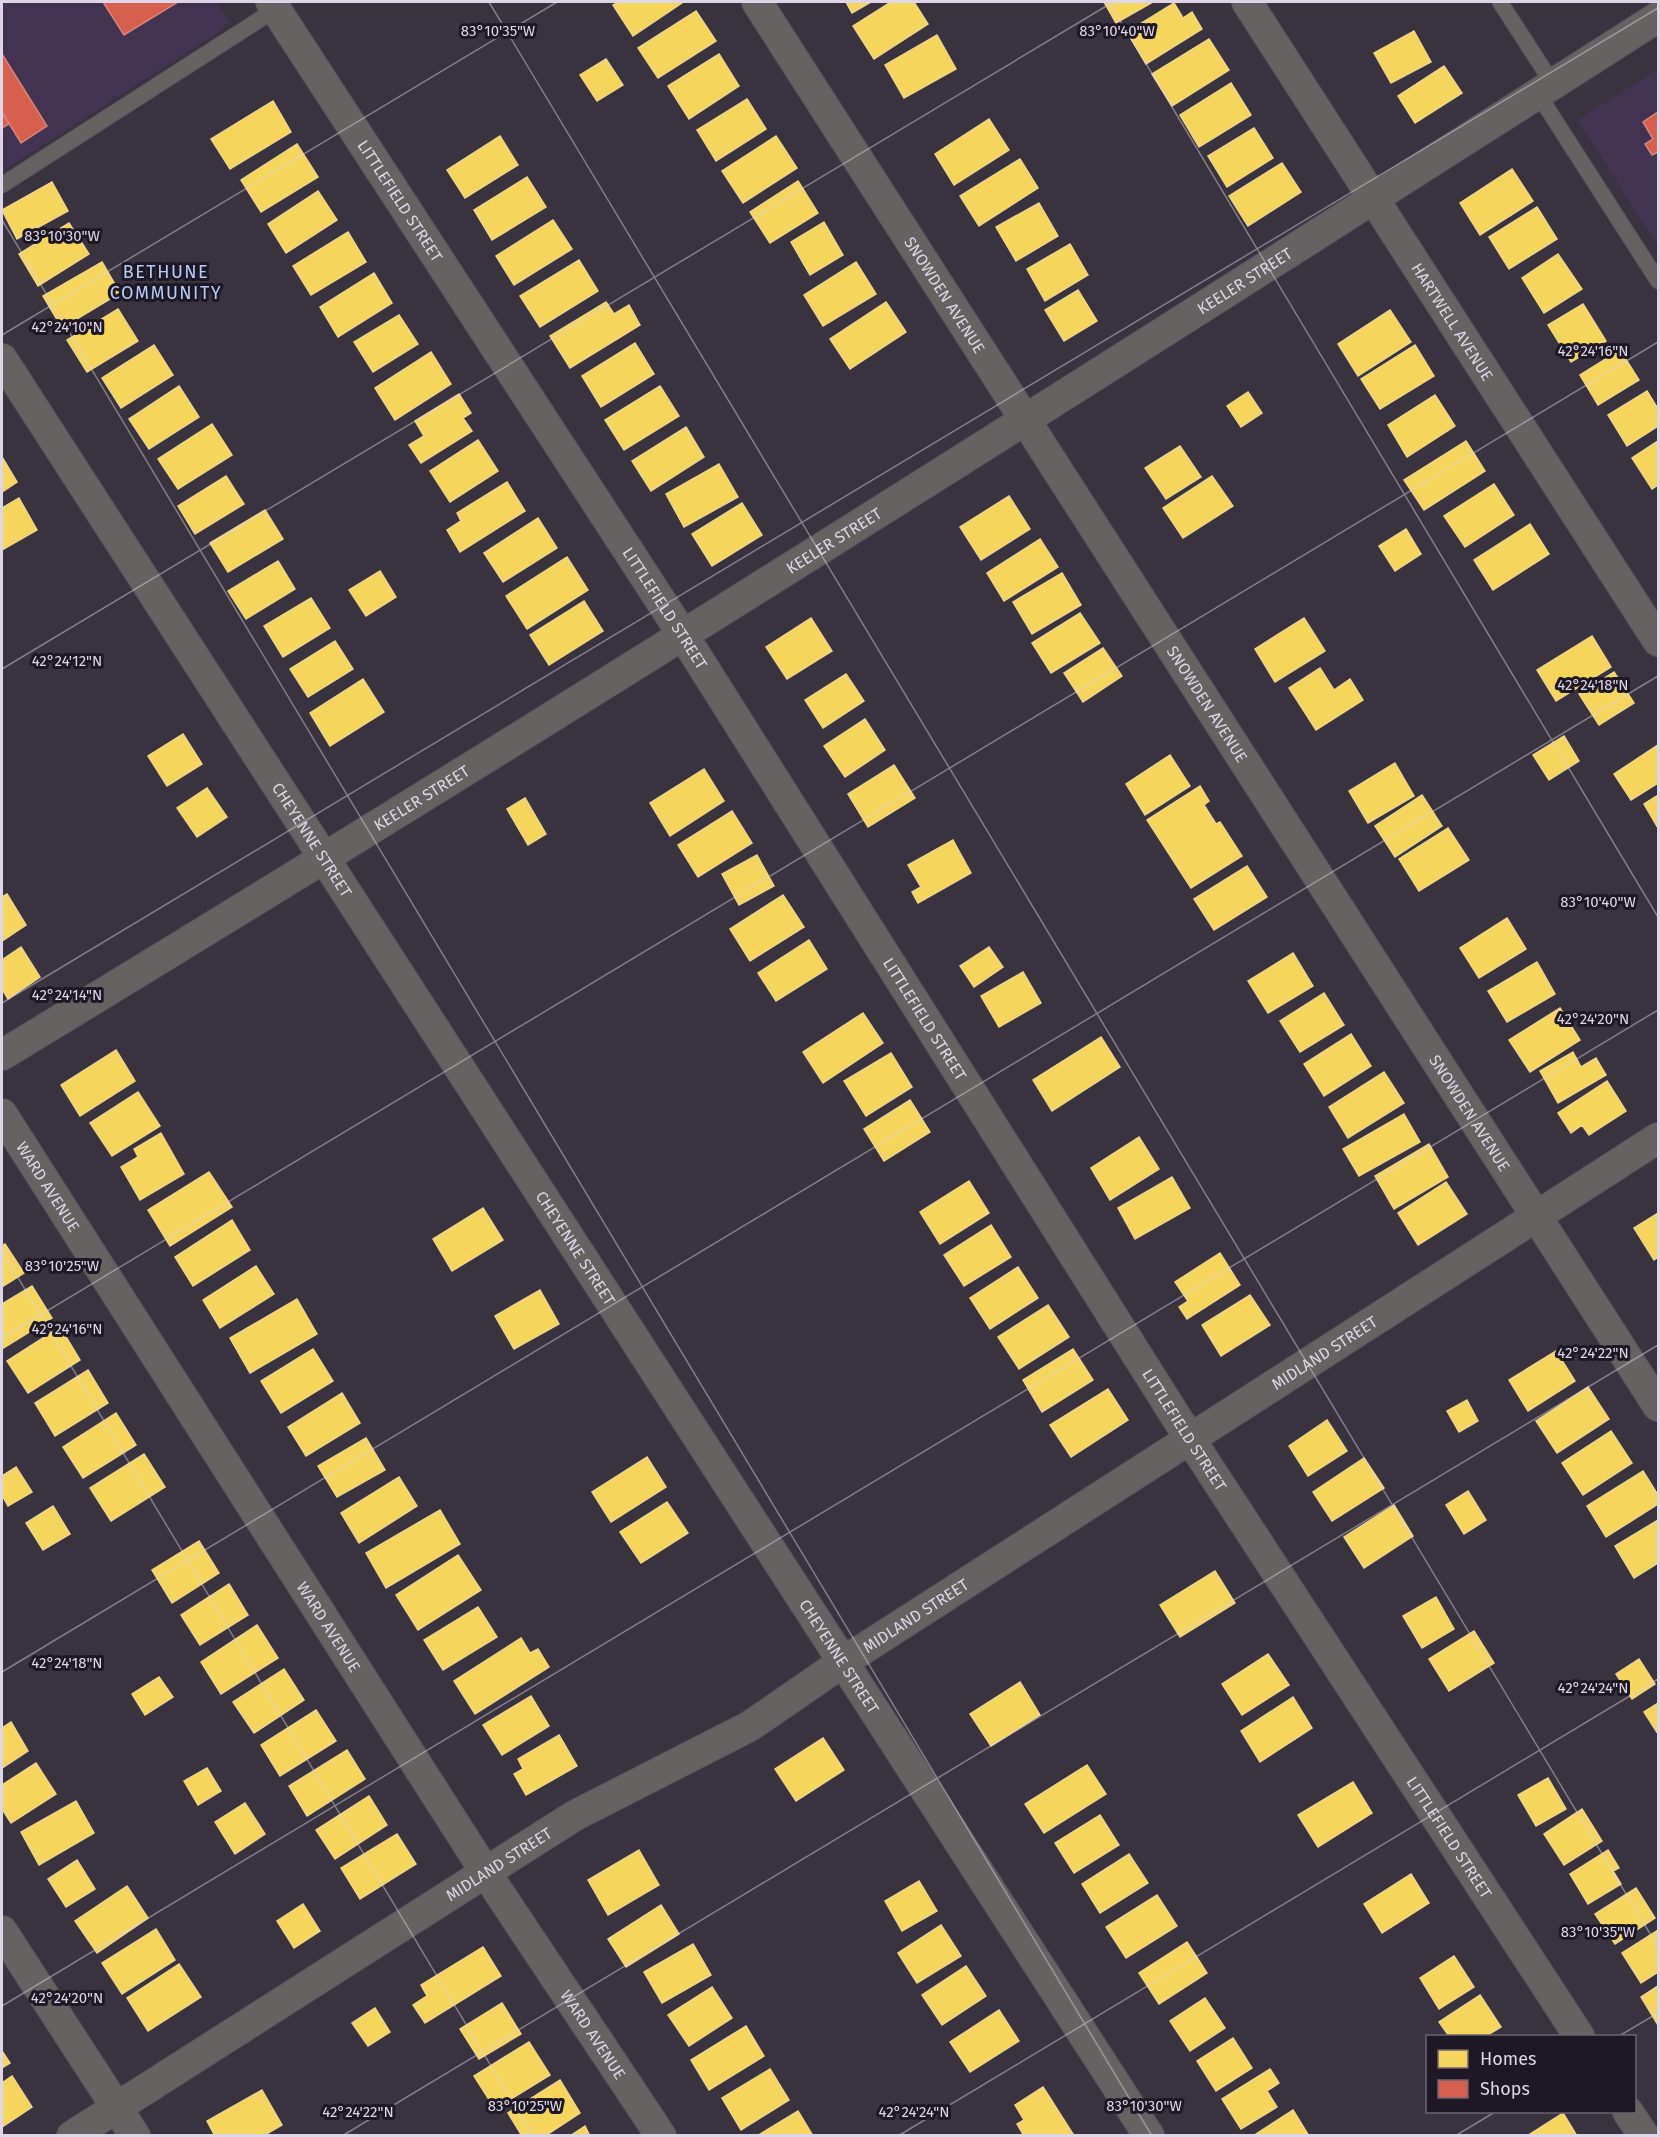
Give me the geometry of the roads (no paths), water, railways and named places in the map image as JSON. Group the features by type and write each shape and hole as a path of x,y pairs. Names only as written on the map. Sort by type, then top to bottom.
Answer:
{"street":[{"name":"SNOWDEN AVENUE","path":"757,2 1536,1218 1659,1406"},
{"name":"HARTWELL AVENUE","path":"1246,2 1659,641"},
{"name":"LITTLEFIELD STREET","path":"279,4 682,635 1190,1439 1578,2035"},
{"name":"KEELER STREET","path":"2,1054 326,858 1025,420 1659,17"},
{"name":"CHEYENNE STREET","path":"2,359 1149,2136"},
{"name":"WARD AVENUE","path":"2,1114 486,1873 661,2136"},
{"name":"MIDLAND STREET","path":"72,2136 574,1816 750,1726 843,1662 1659,1138"},
{"path":"2,1931 135,2136"},
{"path":"1629,2113 1644,2136"}],"lane":[{"path":"1500,2 1545,89 1659,281"},
{"path":"2,185 279,4"}],"district":[{"name":"BETHUNE COMMUNITY","path":"166,282"}]}
